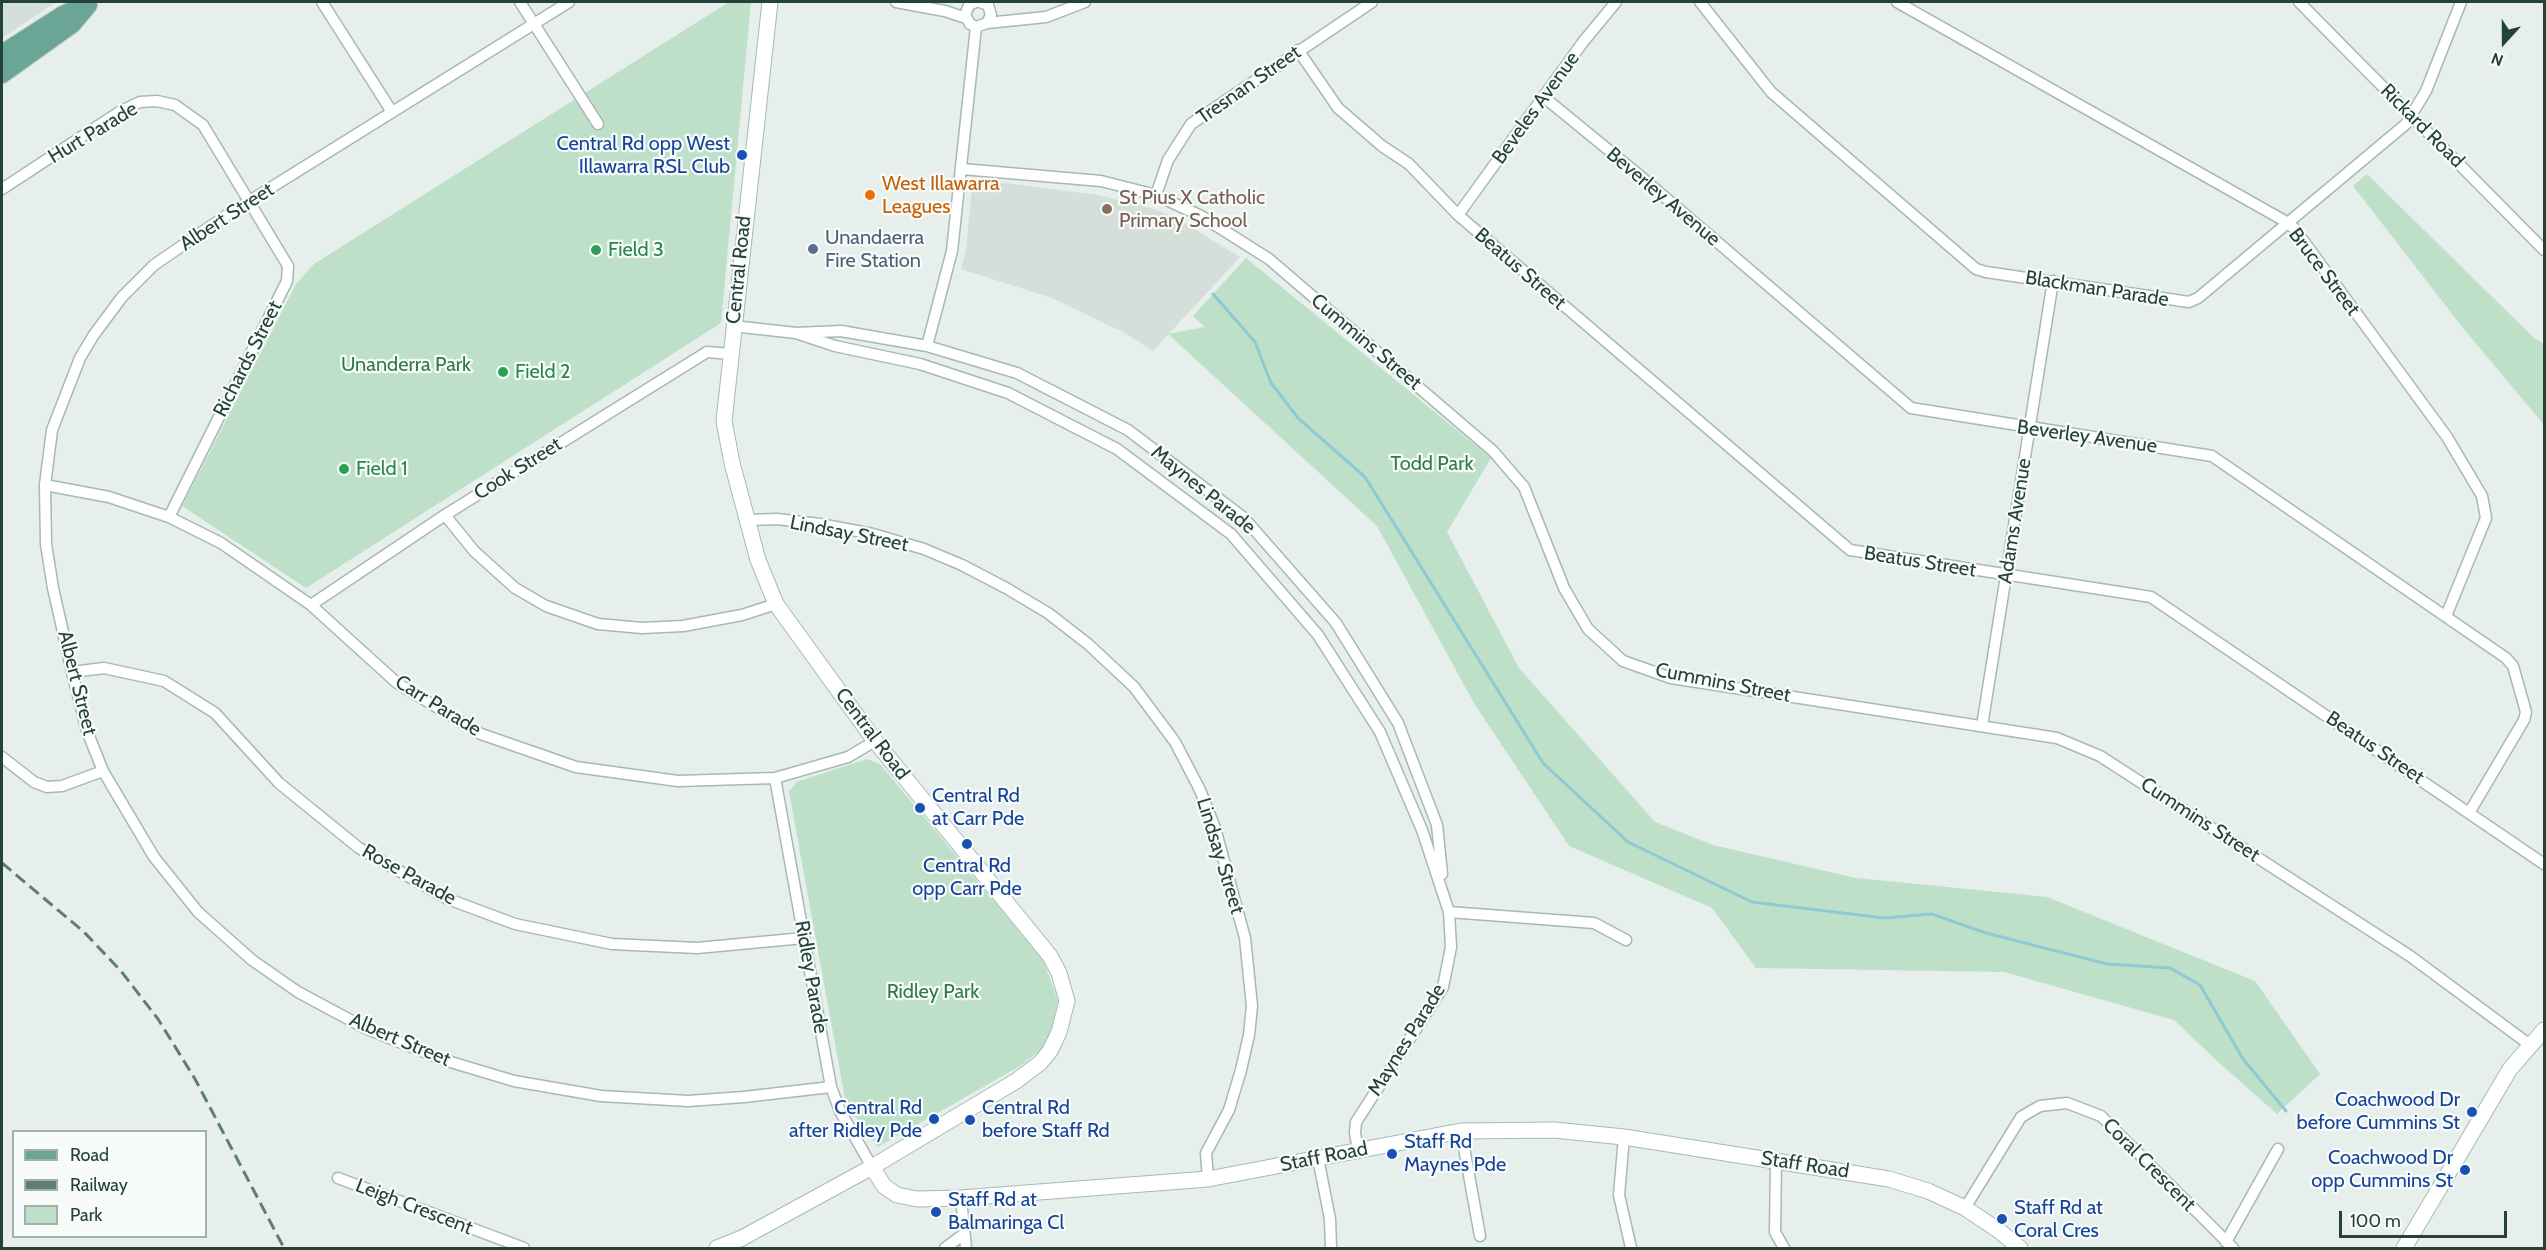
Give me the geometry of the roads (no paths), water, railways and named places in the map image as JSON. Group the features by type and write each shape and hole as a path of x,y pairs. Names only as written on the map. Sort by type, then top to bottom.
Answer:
{"main road":[{"name":"Central Road","path":"717,1248 752,1233 872,1167 1016,1081 1040,1063 1050,1051 1059,1032 1067,1001 1059,973 1050,956 874,741 776,604 763,574 732,463 724,421 770,2"},
{"path":"2,54 63,15 91,3"},
{"path":"2,74 72,24 91,3"},
{"path":"2404,1248 2510,1069 2537,1044 2544,1030"},
{"name":"Staff Road","path":"872,1167 884,1186 897,1195 917,1199 961,1198 1208,1179 1461,1131 1554,1130 1623,1137 1889,1179 1928,1191 1965,1208 2020,1248"}],"street":[{"path":"322,2 392,112"},
{"path":"520,2 598,124"},
{"name":"Albert Street","path":"569,2 250,201 154,266 122,297 93,336 80,358 52,430 45,485 46,544 53,588 72,672 87,730 103,771 154,857 198,912 252,960 298,993 365,1028 444,1060 514,1081 602,1096 688,1101 831,1087"},
{"path":"896,2 966,13 978,2 987,5 991,11 1019,19"},
{"path":"966,13 970,24 982,25 1046,17 1085,2"},
{"name":"Tresnan Street","path":"1156,195 1168,160 1191,124 1372,2"},
{"name":"Beveles Avenue","path":"1458,216 1584,42 1616,2"},
{"name":"Blackman Parade","path":"1700,2 1771,92 1976,269 2189,302 2198,298 2386,142 2412,116 2426,91 2461,2"},
{"name":"Bruce Street","path":"1897,2 2288,223 2447,437 2482,496 2486,518 2446,616"},
{"name":"Rickard Road","path":"2299,2 2544,250"},
{"path":"927,346 952,251 982,25 991,11"},
{"name":"Beatus Street","path":"1298,50 1338,108 1382,146 1409,164 1458,216 1850,550 2151,597 2544,864"},
{"name":"Beverley Avenue","path":"1545,98 1639,175 1911,408 2030,429 2212,456 2506,658 2513,666 2526,712 2524,720 2469,813"},
{"name":"Hurt Parade","path":"2,189 122,111 140,102 158,101 175,105 202,125 250,201"},
{"name":"Cummins Street","path":"962,169 1101,181 1156,195 1202,216 1269,259 1493,451 1524,487 1564,588 1588,629 1623,661 1671,678 2057,738 2100,756 2410,956 2537,1044"},
{"name":"Richards Street","path":"169,517 287,281 288,266 250,201"},
{"name":"Adams Avenue","path":"1982,726 2053,281"},
{"name":"Maynes Parade","path":"733,326 796,333 841,331 927,346 1017,373 1128,430 1244,518 1336,623 1398,723 1437,825 1444,892"},
{"name":"Maynes Parade","path":"796,333 835,346 920,364 1008,393 1117,449 1231,534 1318,635 1380,732 1422,830 1449,912 1451,946 1443,987 1356,1122 1354,1133 1358,1150"},
{"name":"Cook Street","path":"312,604 445,515 707,352 731,354"},
{"name":"Carr Parade","path":"45,485 109,497 169,517 221,543 312,604 397,683 482,734 576,767 678,781 775,778 848,758 874,741"},
{"path":"445,515 474,551 515,588 546,606 598,624 642,628 683,626 742,615 776,604"},
{"name":"Lindsay Street","path":"748,520 777,519 873,534 933,553 1006,588 1048,613 1088,644 1134,687 1175,742 1200,790 1215,828 1245,938 1252,995 1249,1035 1241,1070 1228,1110 1206,1153 1208,1179"},
{"name":"Rose Parade","path":"72,672 104,669 164,681 216,713 279,783 359,848 448,899 515,924 612,944 697,948 804,938"},
{"path":"2,757 34,782 47,787 62,786 103,771"},
{"name":"Ridley Parade","path":"775,778 831,1087 840,1111 872,1167"},
{"path":"1449,912 1594,923 1626,940"},
{"name":"Coral Crescent","path":"1965,1208 2021,1117 2040,1106 2067,1103 2101,1116 2229,1245"},
{"path":"1461,1131 1480,1236"},
{"path":"1623,1137 1619,1195 1631,1248"},
{"path":"2229,1245 2278,1149"},
{"path":"1318,1158 1330,1219 1331,1248"},
{"path":"1776,1160 1775,1233 1784,1248"},
{"name":"Leigh Crescent","path":"338,1178 524,1248"},
{"path":"961,1198 966,1248"},
{"path":"945,1248 964,1234"}],"waterway":[{"path":"1213,294 1255,342 1271,383 1298,418 1365,477 1543,763 1628,842 1752,902 1884,918 1932,914 1986,933 2107,964 2170,968 2200,985 2243,1059 2286,1111"}],"railway":[{"path":"2,863 84,932 121,971 158,1019 195,1079 284,1248"}],"place":[{"name":"Central Rd opp West Illawarra RSL Club","path":"742,155"},
{"name":"West Illawarra Leagues","path":"870,195"},
{"name":"St Pius X Catholic Primary School","path":"1107,209"},
{"name":"Unandaerra Fire Station","path":"813,249"},
{"name":"Field 3","path":"596,250"},
{"name":"Field 2","path":"503,372"},
{"name":"Field 1","path":"344,469"},
{"name":"Central Rd at Carr Pde","path":"920,808"},
{"name":"Central Rd opp Carr Pde","path":"967,844"},
{"name":"Coachwood Dr before Cummins St","path":"2472,1112"},
{"name":"Central Rd after Ridley Pde","path":"934,1119"},
{"name":"Central Rd before Staff Rd","path":"970,1120"},
{"name":"Staff Rd Maynes Pde","path":"1392,1154"},
{"name":"Coachwood Dr opp Cummins St","path":"2465,1170"},
{"name":"Staff Rd at Balmaringa Cl","path":"936,1212"},
{"name":"Staff Rd at Coral Cres","path":"2002,1219"}],"park label":[{"name":"Unanderra Park","path":"406,365"},
{"name":"Todd Park","path":"1432,464"},
{"name":"Ridley Park","path":"933,992"}]}
